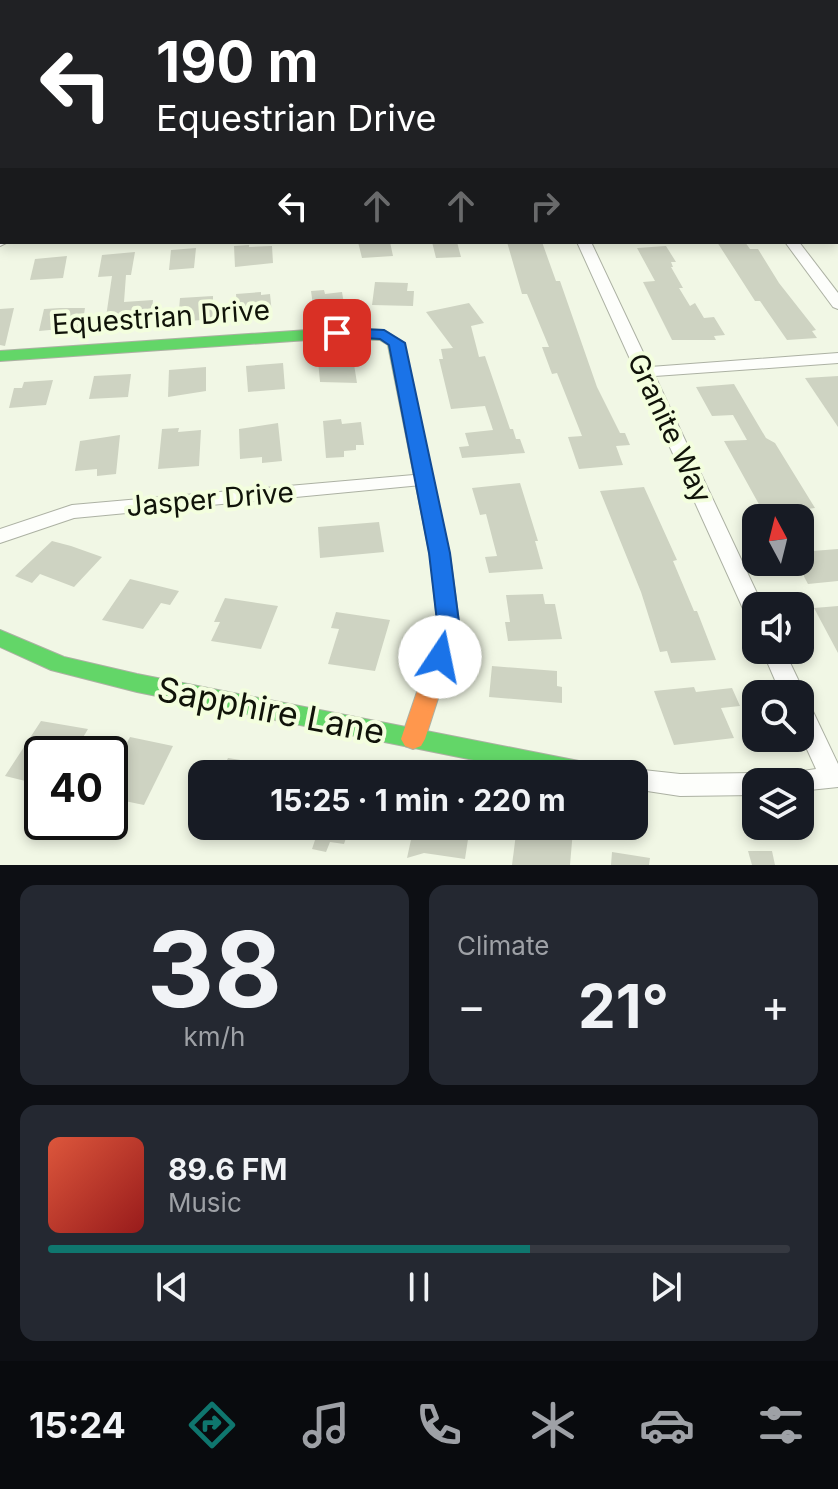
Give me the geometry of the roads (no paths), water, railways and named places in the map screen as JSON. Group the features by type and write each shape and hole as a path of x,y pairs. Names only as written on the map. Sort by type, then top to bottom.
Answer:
{"street":[{"name":"Granite Way","path":"585,244 746,592"},
{"path":"793,244 838,304"},
{"name":"Equestrian Drive","path":"0,356 337,333 384,335 396,343 440,553 449,630 413,739"},
{"path":"644,372 838,358"},
{"name":"Jasper Drive","path":"0,536 72,512 425,480"},
{"name":"Sapphire Lane","path":"0,638 59,664 137,683 522,760"},
{"path":"814,736 835,777 814,779"},
{"path":"648,781 680,785 742,784"}]}
